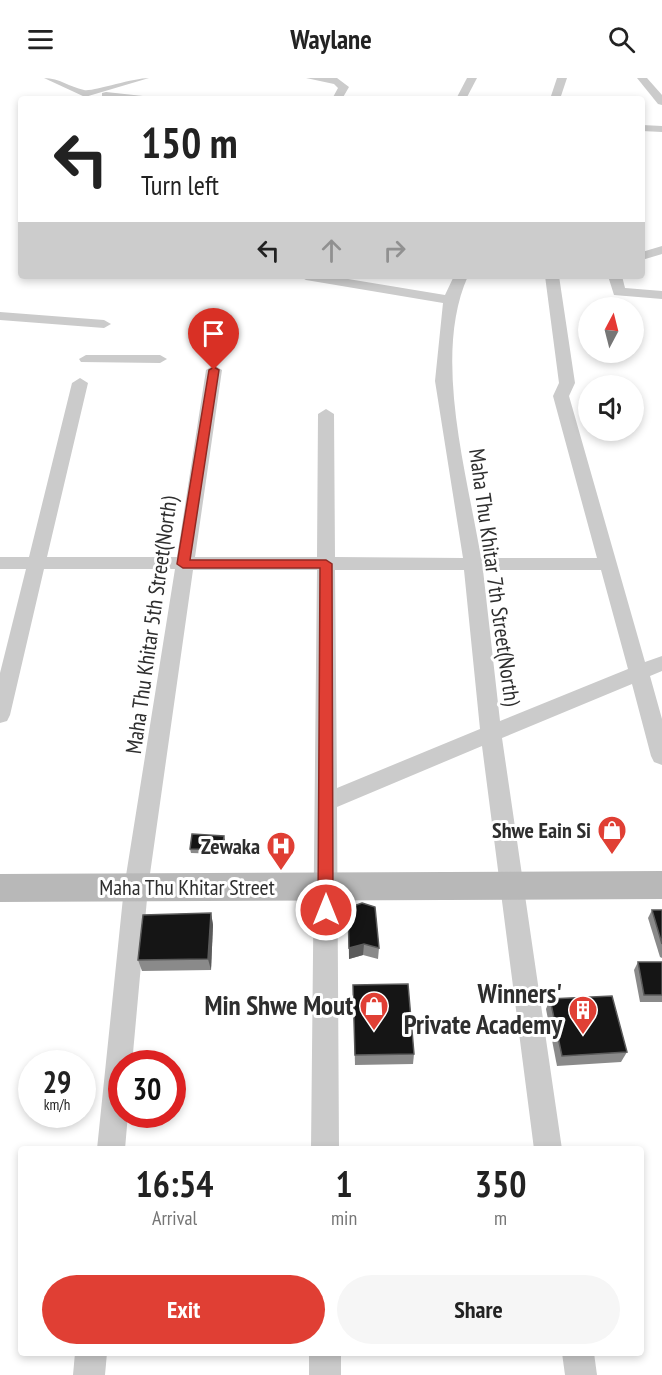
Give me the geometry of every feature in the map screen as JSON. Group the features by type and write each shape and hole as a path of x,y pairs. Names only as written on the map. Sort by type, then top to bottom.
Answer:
{"street":[{"path":"49,78 78,96"},
{"path":"83,96 144,78"},
{"path":"311,78 337,81 351,78"},
{"path":"463,96 472,78"},
{"path":"556,96 562,78"},
{"path":"642,78 661,99"},
{"path":"337,81 344,87 339,96"},
{"path":"645,128 662,129"},
{"path":"645,254 662,250"},
{"path":"324,279 450,300"},
{"name":"Maha Thu Khitar 7th Street(North)","path":"460,279 450,300 443,381 473,564 491,733 548,1146"},
{"path":"552,279 567,383 561,396 662,756"},
{"path":"616,279 619,292 662,295"},
{"path":"0,316 104,324"},
{"path":"86,359 160,359"},
{"name":"Maha Thu Khitar 5th Street(North)","path":"111,1146 136,888 214,370"},
{"path":"0,715 39,563 80,383"},
{"path":"325,1146 326,414"},
{"path":"0,563 610,564"},
{"path":"326,802 662,663"},
{"name":"Maha Thu Khitar Street","path":"0,888 662,885"},
{"path":"89,1375 91,1356"},
{"path":"325,1356 325,1375"},
{"path":"578,1356 581,1375"}],"building":[{"path":"192,834 224,836 222,850 190,849"},
{"path":"362,903 375,907 379,948 364,944 349,948 348,908"},
{"path":"652,910 662,910 662,944"},
{"path":"211,913 208,959 138,960 143,915"},
{"path":"638,962 662,962 662,995 644,995"},
{"path":"408,984 414,1054 355,1055 353,985"},
{"name":"Winners' Private Academy","path":"612,996 627,1052 562,1056 550,999"}],"place":[{"name":"Shwe Eain Si","path":"612,856"},
{"name":"Zewaka","path":"281,872"},
{"name":"Min Shwe Mout","path":"374,1032"},
{"name":"Winners' Private Academy","path":"583,1036"}],"route":[{"path":"214,370 183,564 326,564 326,910"}]}
